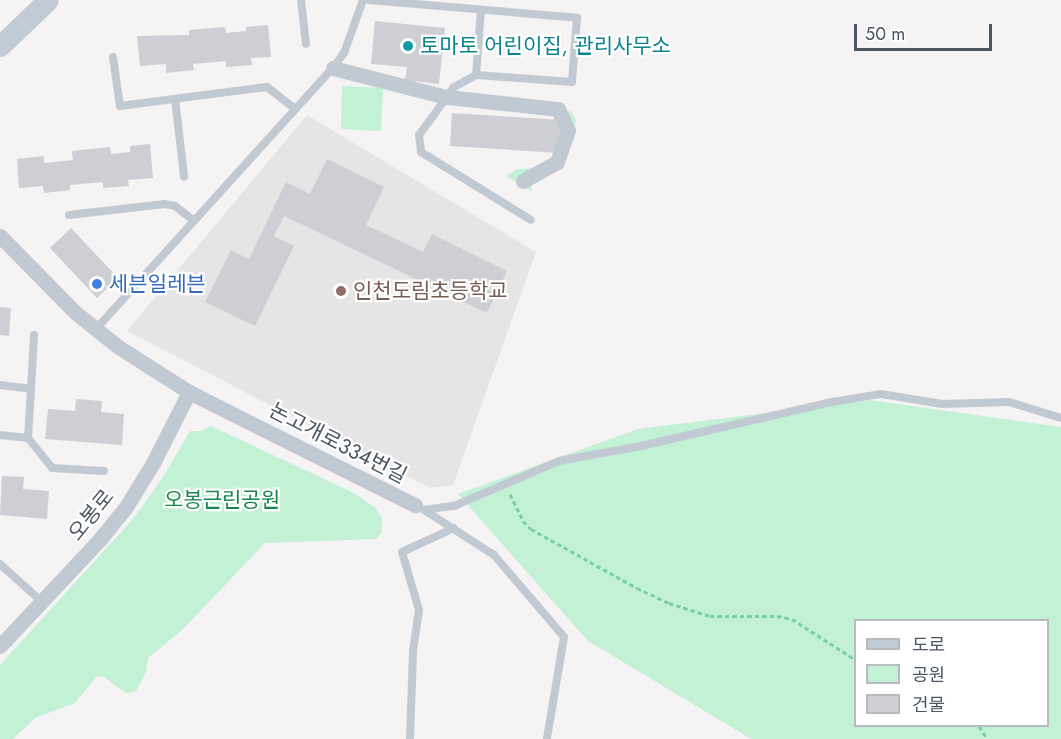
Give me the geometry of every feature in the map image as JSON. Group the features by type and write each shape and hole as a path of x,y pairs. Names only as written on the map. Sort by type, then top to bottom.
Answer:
{"main road":[{"path":"0,46 48,0"}],"street":[{"path":"333,68 447,97 558,109 568,130 557,162 523,181"},
{"name":"논고개로334번길","path":"0,236 76,313 189,392 420,507"},
{"name":"오봉로","path":"0,646 100,539 126,507 153,463 189,392"}],"lane":[{"path":"301,0 306,44"},
{"path":"96,329 333,68 344,53 363,0"},
{"path":"369,0 578,18 572,82 476,75 453,88 419,135 422,152 531,220"},
{"path":"476,75 481,10"},
{"path":"114,57 120,106 267,87 295,109"},
{"path":"175,99 184,176"},
{"path":"69,215 164,204 175,206 194,220"},
{"path":"34,335 28,438 52,468 104,471"},
{"path":"0,385 31,390"},
{"path":"420,507 454,506 559,461 641,446 832,402 881,394 942,404 1009,402 1061,418"},
{"path":"0,435 28,438"},
{"name":"논고개로334번길","path":"420,507 494,555 564,637 547,739"},
{"path":"410,739 413,651 419,610 402,552 454,528"},
{"path":"0,564 41,601"}],"path":[{"path":"505,485 523,521 531,529 637,588 669,603 710,616 777,616 792,619 854,659"}],"shaded area":[{"name":"인천도림초등학교","path":"307,115 536,252 453,485 430,488 127,331"}],"green space":[{"path":"342,86 383,88 381,131 341,129"},
{"path":"571,111 576,121 562,164 533,180 531,191 506,176 517,169 536,168 554,162 563,139 552,114"},
{"path":"870,400 1061,427 1061,739 751,739 588,641 458,494 638,429"},
{"name":"오봉근린공원","path":"211,426 352,492 376,508 382,519 382,533 376,539 265,543 182,630 148,658 146,672 136,691 126,693 104,677 97,676 75,703 35,718 13,739 0,739 0,665 133,519 163,477 190,431 201,431"}],"building":[{"name":"토마토 어린이집, 관리사무소","path":"375,21 445,28 439,84 405,80 407,67 371,64"},
{"path":"268,25 271,57 251,58 252,65 226,67 226,61 193,64 194,70 166,73 166,64 140,66 137,36 189,35 189,30 225,27 226,33 246,31 246,27"},
{"path":"452,113 561,120 559,153 450,146"},
{"path":"150,144 153,178 128,180 129,186 103,188 103,182 70,185 70,190 44,193 43,186 19,188 17,159 44,156 44,163 73,160 72,151 110,147 111,154 130,152 130,146"},
{"path":"327,159 384,187 366,225 423,252 432,234 507,271 487,313 284,216 274,236 294,246 255,326 205,302 231,250 249,259 286,182 310,194"},
{"path":"71,228 118,278 97,298 50,248"},
{"path":"0,307 11,308 9,336 0,335"},
{"path":"76,399 102,401 101,412 124,414 122,445 45,439 48,409 75,411"},
{"path":"2,476 24,477 23,489 49,491 47,519 0,515"}],"place":[{"name":"토마토 어린이집, 관리사무소","path":"408,46"},
{"name":"세븐일레븐","path":"97,284"},
{"name":"인천도림초등학교","path":"341,291"}]}
